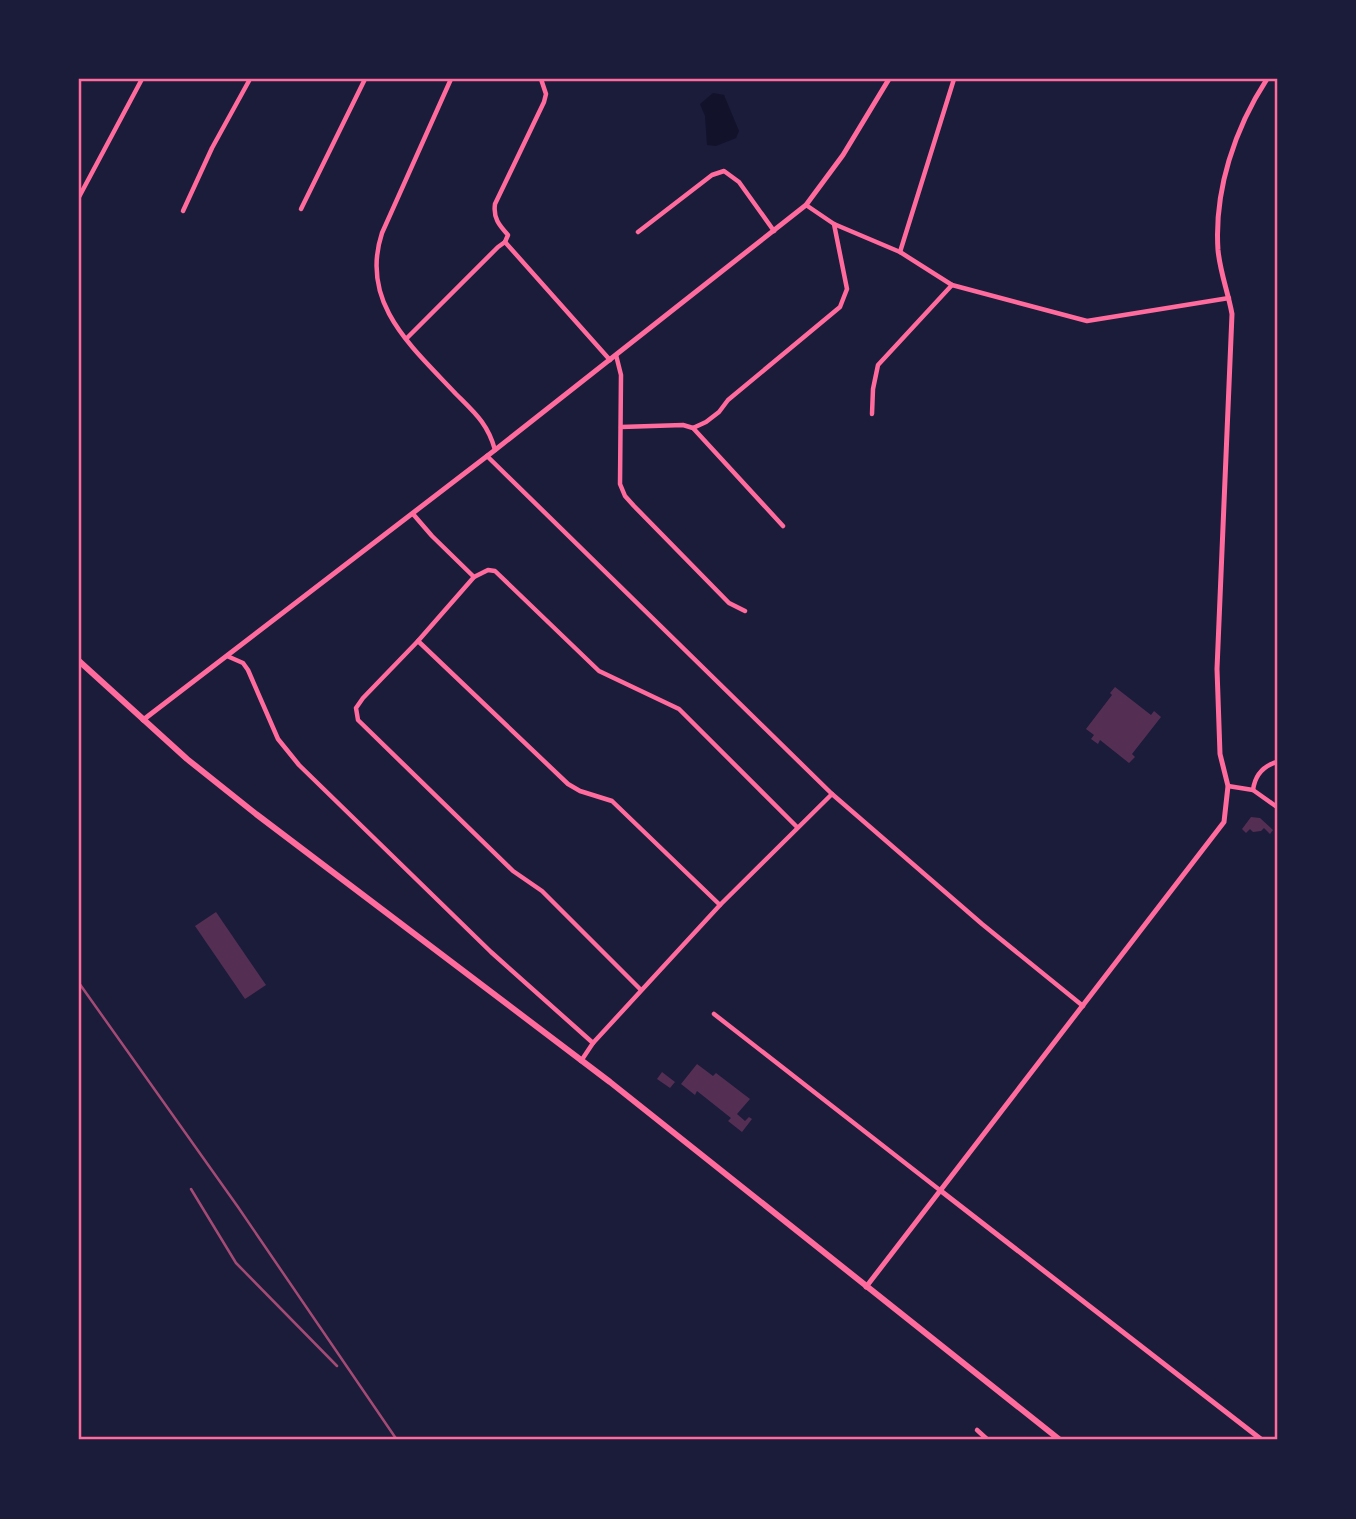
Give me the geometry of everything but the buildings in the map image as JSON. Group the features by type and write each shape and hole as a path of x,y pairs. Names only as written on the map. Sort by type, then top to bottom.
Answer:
{"main road":[{"path":"79,661 143,720 256,814 581,1061 1060,1440"}],"street":[{"path":"79,197 142,79"},
{"path":"183,211 212,148 250,79"},
{"path":"301,209 365,79"},
{"path":"451,79 378,246 376,266 379,293 389,314 407,338 485,424 495,450"},
{"path":"407,338 505,242 508,235 496,220 495,204 544,102 541,79"},
{"path":"143,720 495,450 806,205 843,155 889,79"},
{"path":"900,251 954,79"},
{"path":"866,1287 1220,829 1227,812 1228,786 1220,754 1217,669 1232,314 1218,248 1223,191 1239,131 1267,79"},
{"path":"638,233 712,175 724,172 739,182 774,231"},
{"path":"806,205 834,223 900,251 951,285 1087,321 1229,298"},
{"path":"693,428 719,412 728,400 840,307 847,289 834,223"},
{"path":"505,242 610,360"},
{"path":"872,414 878,365 951,285"},
{"path":"616,355 621,375 620,484 625,496 729,603 745,611"},
{"path":"621,427 682,425 693,428 783,526"},
{"path":"487,456 832,794 982,924 1083,1006"},
{"path":"413,513 432,536 474,577"},
{"path":"641,990 542,891 513,872 361,725 356,715 356,708 363,698 474,577 488,570 500,575 599,671 679,709 797,827"},
{"path":"418,641 568,784 612,802 720,905"},
{"path":"227,656 243,663 248,670 281,744 299,765 491,952 593,1042"},
{"path":"1253,790 1258,775 1269,764 1277,762"},
{"path":"1228,786 1253,790 1277,807"},
{"path":"581,1061 593,1042 720,905 832,794"},
{"path":"714,1014 1262,1440"},
{"path":"977,1430 988,1440"}],"shaded area":[{"path":"713,93 724,95 739,131 736,138 716,146 707,145 705,116 700,104"}],"railway":[{"path":"79,983 238,1207 397,1440"},
{"path":"191,1189 236,1263 337,1366"}]}
